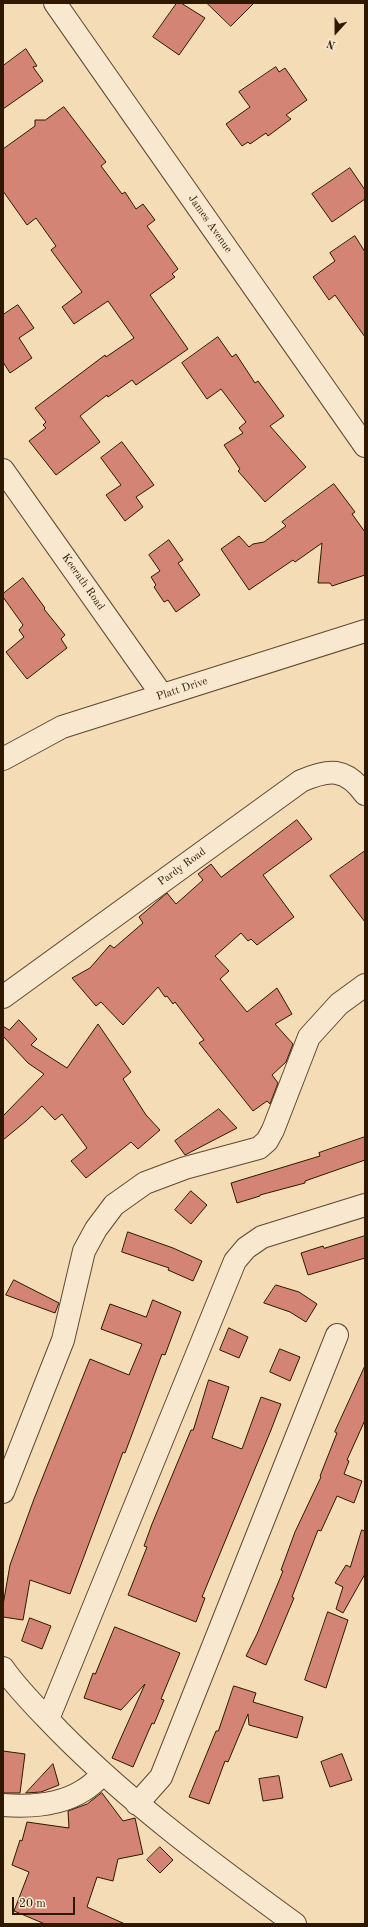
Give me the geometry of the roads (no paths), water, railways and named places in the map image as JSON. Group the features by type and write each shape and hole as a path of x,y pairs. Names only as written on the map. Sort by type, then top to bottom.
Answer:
{"street":[{"name":"James Avenue","path":"54,3 365,446"},
{"name":"Keerath Road","path":"3,470 162,695"},
{"name":"Platt Drive","path":"3,759 62,727 365,631"},
{"name":"Pardy Road","path":"3,997 301,781 320,772 334,772 356,782 365,794"},
{"path":"3,1492 62,1340 84,1251 96,1229 114,1205 145,1183 185,1168 259,1148 267,1141 273,1130 309,1037 339,1004 365,985"},
{"path":"48,1719 235,1261 246,1248 262,1237 365,1205"},
{"path":"137,1804 161,1777 337,1335"},
{"path":"3,1668 15,1686 103,1774 137,1804 170,1832 295,1924"},
{"path":"3,1805 42,1804 65,1798 84,1791 103,1774"}]}
